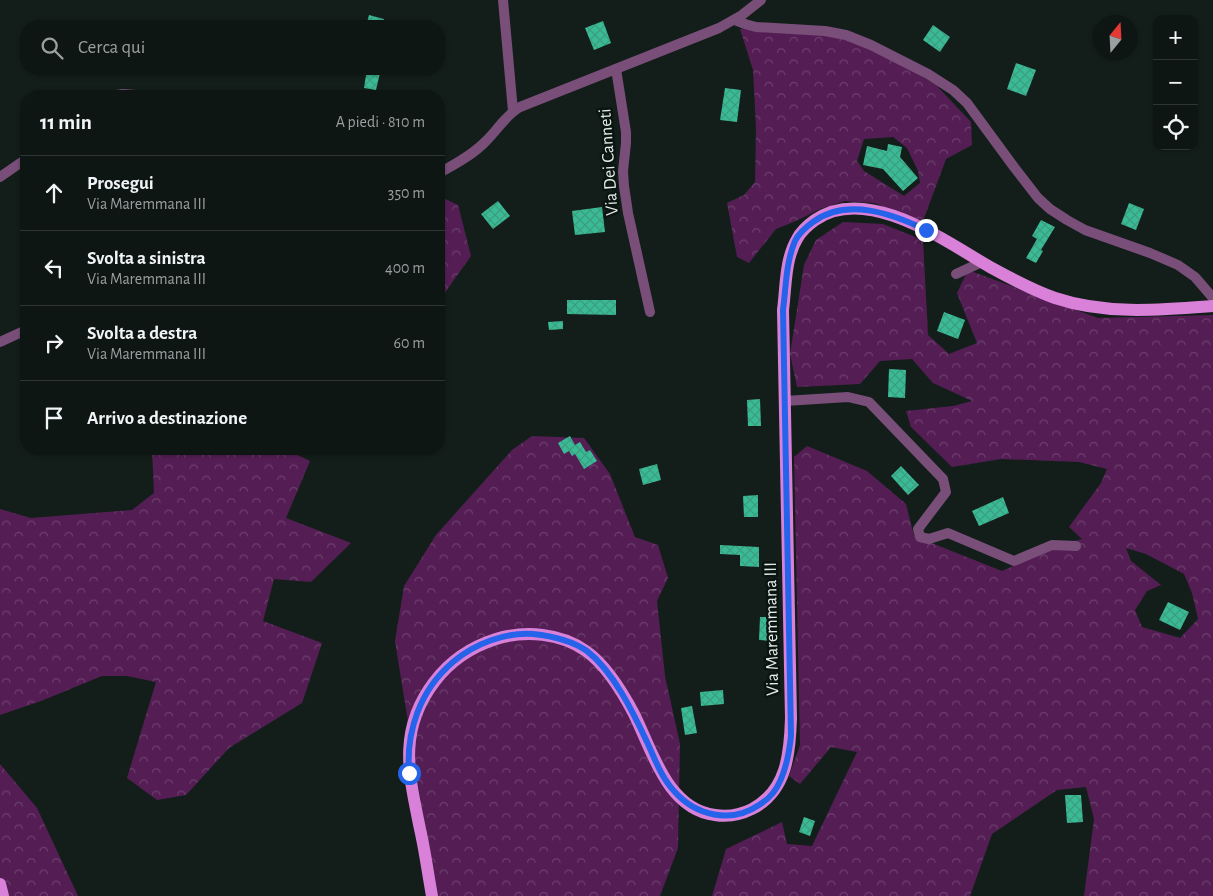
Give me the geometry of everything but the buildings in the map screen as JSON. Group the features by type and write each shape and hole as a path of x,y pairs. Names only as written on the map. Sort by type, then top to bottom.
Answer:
{"main road":[{"name":"Via Maremmana III","path":"432,896 409,773 409,747 413,726 416,714 430,687 448,666 468,650 486,642 530,634 550,636 572,643 593,656 626,700 665,780 692,807 712,815 737,814 749,811 773,793 787,761 791,736 783,310 792,249 798,236 815,220 830,212 858,209 904,220 926,230 1039,292 1079,305 1129,310 1213,306"},
{"path":"0,884 3,896"}],"street":[{"path":"503,0 513,111"},
{"path":"445,170 467,157 481,146 513,111 719,28 735,20 761,0"},
{"path":"735,20 756,27 825,31 846,35 871,45 928,74 953,90 967,103 1038,198 1050,209 1086,230 1178,265 1195,277 1213,298"},
{"name":"Via Dei Canneti","path":"616,69 626,132 623,171 625,195 650,312"},
{"path":"0,177 20,163"},
{"path":"956,274 982,262"},
{"path":"0,342 20,333"},
{"path":"785,401 848,397 869,402 943,479 946,492 918,529 920,537 929,538 948,533 1014,561 1052,545 1076,546"}],"green space":[{"path":"740,29 778,29 839,36 884,54 936,85 971,122 972,145 946,159 923,221 874,203 845,201 820,209 776,229 749,263 737,257 727,203 744,195 755,182 756,128 753,70","holes":["893,137 907,148 918,171 920,183 904,196 864,171 857,161 864,139"]},
{"path":"445,199 458,205 471,256 445,293"},
{"path":"843,222 883,224 923,240 928,335 949,354 977,343 957,293 968,270 1098,318 1213,315 1213,896 1084,896 1094,819 1086,787 1057,790 992,834 970,896 712,896 726,849 782,822 787,844 812,846 857,752 831,747 800,784 789,776 800,745 794,457 807,446 867,471 906,504 914,536 1002,571 1060,545 1082,539 1069,527 1101,483 1107,469 1079,462 1001,459 952,467 911,427 906,411 953,406 972,401 933,383 912,359 880,361 860,384 797,387 790,354 804,265 816,240","holes":["1126,548 1146,554 1184,574 1192,593 1198,619 1180,638 1142,627 1135,610 1147,591 1161,585 1131,561"]},
{"path":"532,436 584,438 610,474 635,537 658,545 668,578 657,601 665,676 680,744 678,848 660,896 436,896 395,641 404,586 436,535 512,450"},
{"path":"152,455 298,455 310,461 286,518 351,543 311,582 274,579 263,621 322,643 302,703 229,748 186,795 157,800 127,778 156,682 127,676 102,676 41,701 0,715 0,509 31,518 132,510 154,493"},
{"path":"0,764 37,808 78,896 0,896"}],"route":[{"path":"409,773 408,755 410,738 416,714 430,687 439,676 468,650 501,638 530,634 550,636 572,643 593,656 626,700 665,780 688,804 706,814 730,816 749,811 773,793 783,773 789,753 792,718 783,310 792,249 798,236 811,223 825,214 835,211 858,209 874,211 904,220 926,230"}]}
